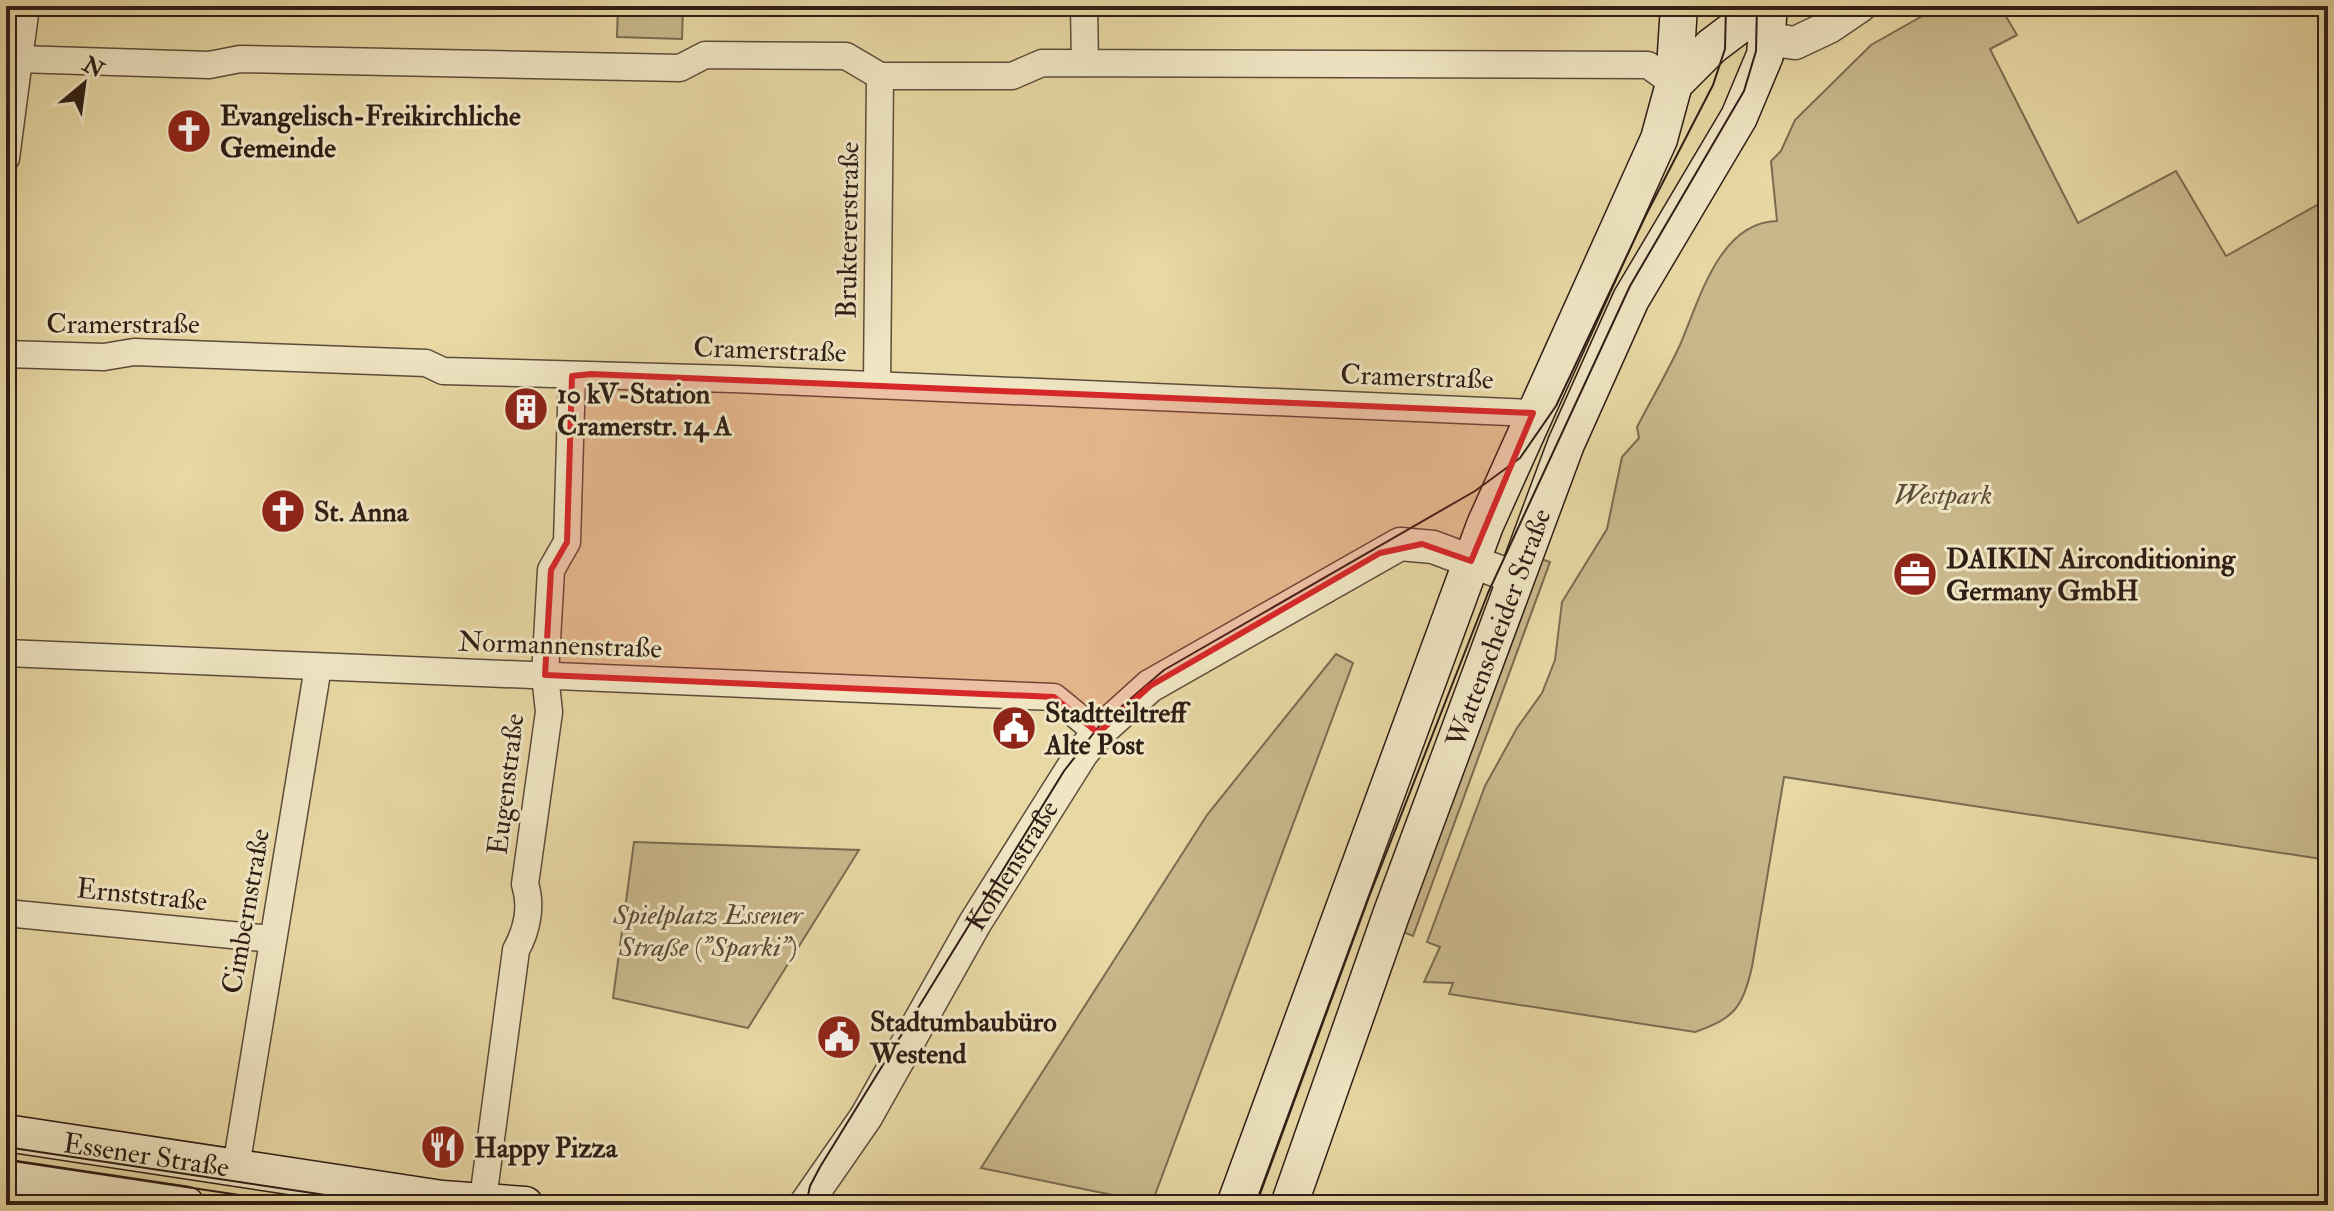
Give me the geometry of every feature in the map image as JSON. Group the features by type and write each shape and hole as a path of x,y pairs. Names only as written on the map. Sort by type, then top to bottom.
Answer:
{"main road":[{"name":"Wattenscheider Straße","path":"1235,1205 1471,561 1533,413 1659,139 1674,84 1679,6"},
{"path":"1674,84 1728,17"},
{"path":"1728,17 1767,17"},
{"path":"1728,17 1758,74"},
{"name":"Wattenscheider Straße","path":"1289,1205 1566,444 1631,299 1739,117 1758,74 1767,17"},
{"name":"Essener Straße","path":"6,1133 442,1199 483,1199 525,1205"},
{"name":"Essener Straße","path":"6,1178 186,1205"}],"street":[{"path":"6,158 26,6"},
{"path":"1084,6 1085,63"},
{"path":"1767,17 1795,43 1829,27 1860,6"},
{"path":"18,59 209,65 240,59 680,68 705,55 846,56 880,76 1012,76 1042,63 1648,65 1674,84"},
{"name":"Bruktererstraße","path":"877,385 880,76"},
{"name":"Cramerstraße","path":"6,354 104,357 134,352 334,359 426,363 443,371 877,385 1533,413"},
{"name":"Eugenstraße","path":"483,1199 516,950 524,936 530,899 525,884 549,712 545,675 551,570 567,542 572,376"},
{"name":"Kohlenstraße","path":"805,1205 866,1117 975,923 1082,753 1098,733 1150,686 1400,544 1422,544 1516,578"},
{"name":"Normannenstraße","path":"6,653 1054,697 1098,733"},
{"name":"Cimbernstraße","path":"236,1167 318,667"},
{"name":"Ernststraße","path":"6,913 272,939"}],"highlighted area":[{"path":"591,374 1533,413 1471,561 1422,544 1380,553 1150,686 1098,733 1054,697 545,675 551,570 567,542 572,376"}],"green space":[{"path":"618,6 683,6 682,39 617,37"},
{"name":"Westpark","path":"1940,6 2000,6 2017,35 1990,49 2078,223 2176,171 2226,256 2328,199 2328,860 1784,777 1752,967 1740,1002 1719,1022 1695,1032 1449,994 1453,983 1424,982 1440,947 1427,942 1485,786 1517,728 1542,693 1555,660 1562,602 1607,529 1622,457 1639,438 1637,427 1675,355 1714,267 1740,235 1757,225 1777,221 1771,161 1781,151 1795,120 1871,45"},
{"path":"1539,558 1550,562 1413,936 1401,931"},
{"path":"1336,654 1353,663 1152,1203 981,1168 1207,815"},
{"name":"Spielplatz Essener Straße (\"Sparki\")","path":"634,842 859,850 748,1028 613,998"}],"tram line":[{"path":"806,1205 810,1186 820,1167 1064,771 1100,725 1164,670 1475,491 1520,458 1556,406 1646,215 1713,85 1725,49 1726,6"},
{"path":"1256,1205 1369,897 1488,593 1630,286 1744,91 1756,51 1757,6"},
{"path":"6,1147 392,1205"},
{"path":"6,1160 306,1205"}],"place":[{"name":"Evangelisch-Freikirchliche Gemeinde","path":"189,131"},
{"name":"10 kV-Station Cramerstr. 14 A","path":"526,409"},
{"name":"St. Anna","path":"283,511"},
{"name":"DAIKIN Airconditioning Germany GmbH","path":"1915,574"},
{"name":"Stadtteiltreff Alte Post","path":"1014,728"},
{"name":"Stadtumbaubüro Westend","path":"839,1037"},
{"name":"Happy Pizza","path":"443,1147"}]}
